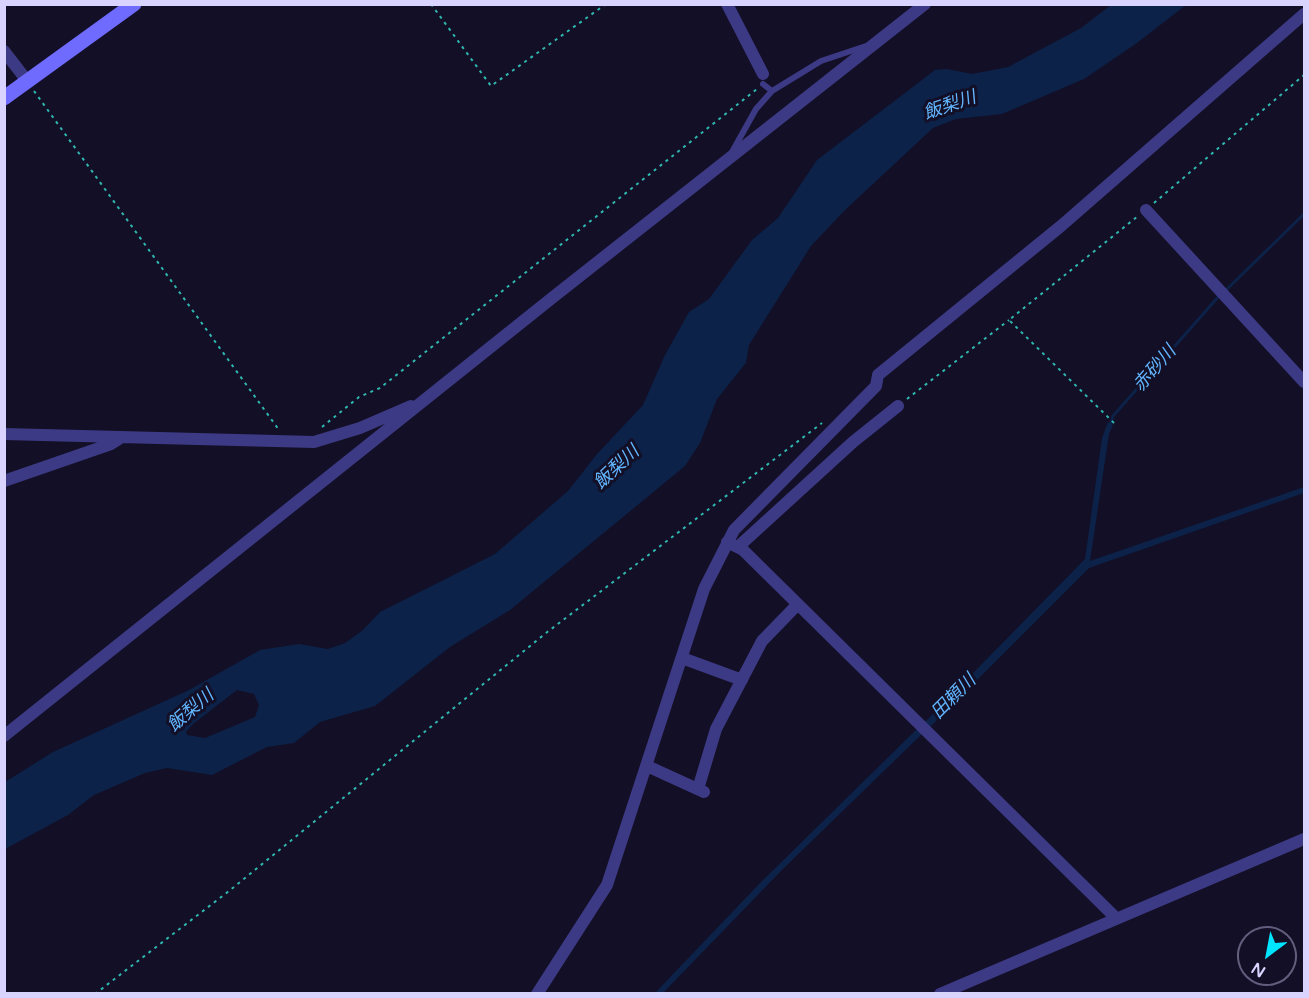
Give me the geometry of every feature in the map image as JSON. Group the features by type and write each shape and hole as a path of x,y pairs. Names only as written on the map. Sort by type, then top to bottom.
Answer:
{"street":[{"path":"4,98 134,4"},
{"path":"727,4 766,85"},
{"path":"4,736 925,4"},
{"path":"537,993 607,885 704,590 751,511 876,386 878,375 1061,226 1305,14"},
{"path":"4,51 28,82"},
{"path":"1146,210 1221,294 1305,382"},
{"path":"4,434 314,442 360,428 426,400"},
{"path":"733,544 898,406"},
{"path":"4,481 111,444 120,438"},
{"path":"733,544 798,604 1116,918"},
{"path":"646,766 702,791 713,735 762,641 798,604"},
{"path":"682,658 742,680"},
{"path":"940,993 1305,839"}],"lane":[{"path":"728,159 756,109 766,85 821,61 875,44"}],"path":[{"path":"431,4 491,86 606,4"},
{"path":"898,406 1146,210 1305,75"},
{"path":"28,82 283,435 284,442"},
{"path":"303,442 359,397 380,388 766,85"},
{"path":"1009,320 1114,423"},
{"path":"95,993 229,891 546,633 828,418"}],"water":[{"name":"飯梨川","path":"1111,5 1186,5 1137,43 1084,79 1002,114 956,119 933,128 844,211 811,246 749,345 746,363 717,399 700,443 685,466 510,610 450,647 375,706 320,722 294,743 267,747 212,775 167,768 145,773 94,795 68,815 5,849 5,782 53,752 189,690 260,650 299,644 328,649 345,643 363,630 380,612 495,554 568,491 597,454 643,405 665,355 689,312 709,299 752,240 778,218 817,160 935,70 947,69 972,74 1008,67 1081,28","holes":["237,690 254,694 259,705 255,717 205,738 187,735 186,732 193,724"]},
{"name":"田頼川","path":"1108,422 1113,425 1109,434 1090,561 1304,487 1304,493 1089,568 927,730 922,725 1085,559 1102,438"},
{"path":"918,728 923,733 782,870 663,993 654,994 760,883"}],"waterway":[{"name":"赤砂川","path":"1224,292 1304,214"},
{"name":"赤砂川","path":"1110,426 1113,416 1219,296"}]}
